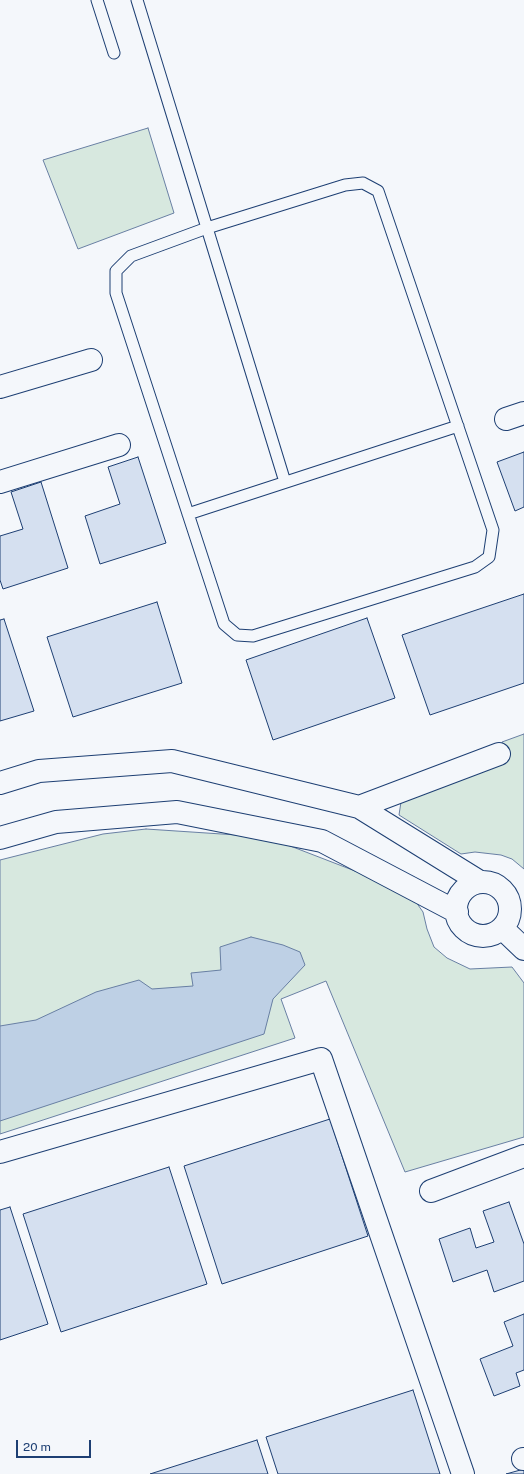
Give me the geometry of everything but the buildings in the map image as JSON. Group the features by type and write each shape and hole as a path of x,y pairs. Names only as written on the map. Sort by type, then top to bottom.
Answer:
{"street":[{"path":"0,387 91,360"},
{"path":"0,482 118,446"},
{"path":"359,807 499,754"},
{"path":"0,783 39,771 172,761 359,807 480,882"},
{"path":"0,838 56,822 177,812 322,841 457,912"},
{"path":"480,882 488,882 497,885 517,907 502,928 495,933 478,935 464,927 457,912 457,903 465,889 480,882"},
{"path":"502,928 524,949"},
{"path":"0,1152 321,1059 463,1474"},
{"path":"431,1191 524,1156"}],"lane":[{"path":"98,0 114,53"},
{"path":"138,0 286,482"},
{"path":"363,183 378,191 458,426 493,530 489,557 476,567 253,636 237,635 224,624 116,293 116,271 131,256 207,228 345,185 363,183"},
{"path":"188,514 458,426"}],"shaded area":[{"path":"148,128 174,213 78,249 43,160"},
{"path":"524,734 524,869 512,859 501,855 475,852 461,854 399,815 401,802 506,763 502,742"},
{"path":"146,829 267,837 368,876 416,902 423,912 427,929 434,947 447,958 470,969 512,967 524,983 524,1137 405,1172 326,981 281,999 295,1038 0,1134 0,860 103,834"}],"water":[{"path":"251,937 283,945 300,952 305,965 273,999 264,1034 0,1121 0,1026 36,1020 96,992 139,980 152,989 193,986 191,973 221,970 220,947"}]}
